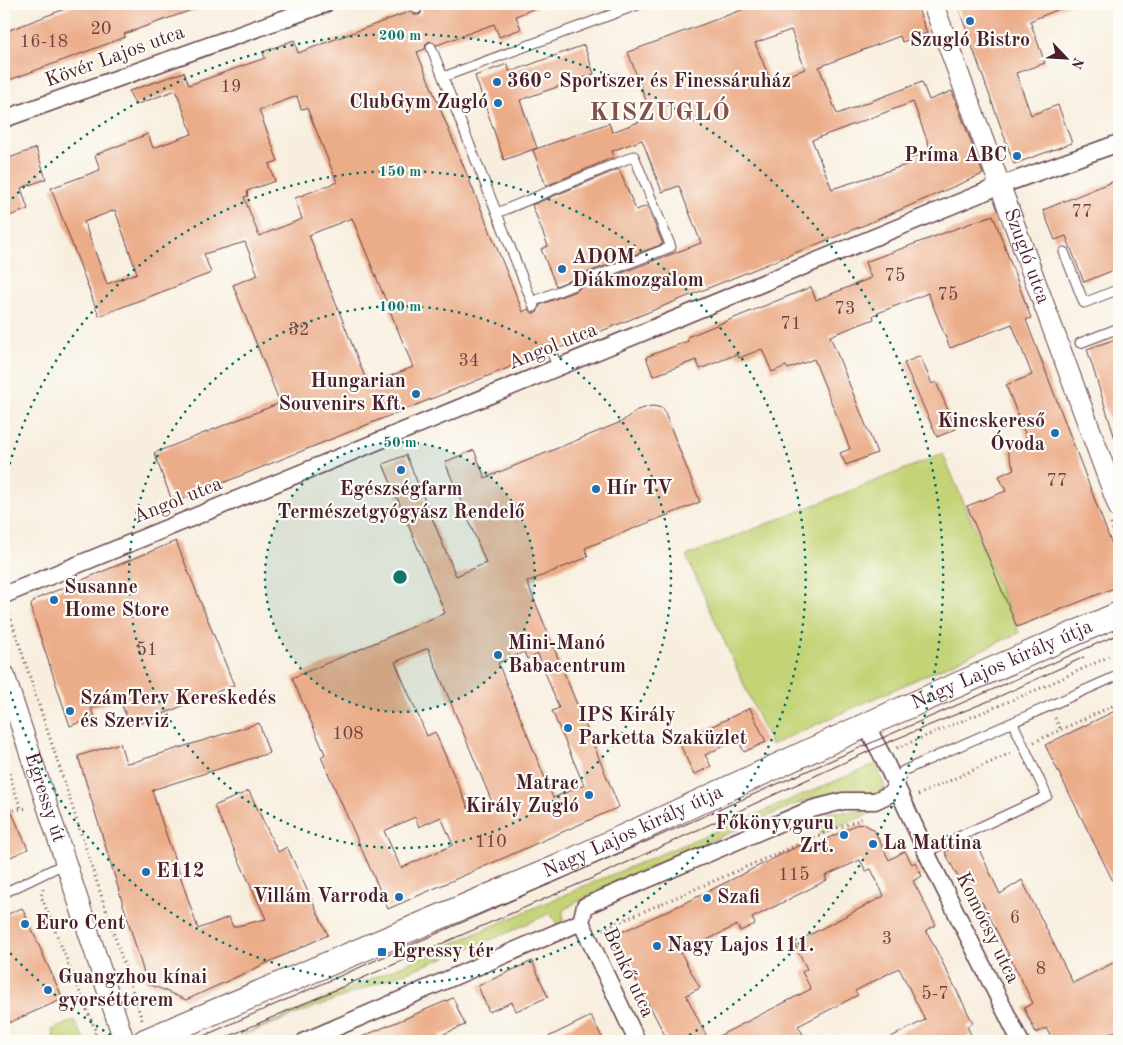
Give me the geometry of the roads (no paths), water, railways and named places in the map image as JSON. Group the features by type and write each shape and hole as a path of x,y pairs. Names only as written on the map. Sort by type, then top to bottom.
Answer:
{"main road":[{"name":"Nagy Lajos király útja","path":"144,1032 558,866 866,725 1119,614"}],"street":[{"name":"Kövér Lajos utca","path":"4,119 325,4"},
{"name":"Szugló utca","path":"933,4 1114,514"},
{"name":"Angol utca","path":"10,600 558,368 999,186 1119,142"},
{"name":"Egressy út","path":"4,674 124,1041"},
{"name":"Komócsy utca","path":"866,725 884,759 926,852 1020,1041"},
{"path":"305,1041 581,922 585,906 812,809 843,801 875,801 898,790"},
{"name":"Benkő utca","path":"581,922 637,1041"}],"lane":[{"path":"443,77 640,4"},
{"path":"431,47 533,305 576,284"},
{"path":"497,213 634,156 670,247 588,279"},
{"path":"1064,252 1084,303 1119,289"},
{"path":"1080,343 1119,328"},
{"path":"551,351 558,368"},
{"path":"898,790 899,778 903,771 1119,675"},
{"path":"926,852 1047,796 1013,723"},
{"name":"Egressy út","path":"4,893 66,863"}],"tram line":[{"path":"192,1041 1119,634"},
{"path":"218,1041 604,873 891,741 996,698 1084,657"}],"place":[{"name":"Szugló Bistro","path":"970,21"},
{"name":"360° Sportszer és Finessáruház","path":"497,82"},
{"name":"ClubGym Zugló","path":"498,103"},
{"name":"Príma ABC","path":"1017,156"},
{"name":"ADOM Diákmozgalom","path":"562,269"},
{"name":"Hungarian Souvenirs Kft.","path":"416,394"},
{"name":"Kincskereső Óvoda","path":"1055,433"},
{"name":"Egészségfarm Természetgyógyász Rendelő","path":"401,470"},
{"name":"Hír TV","path":"596,489"},
{"name":"Susanne Home Store","path":"54,600"},
{"name":"Mini-Manó Babacentrum","path":"498,655"},
{"name":"SzámTerv Kereskedés és Szerviz","path":"70,711"},
{"name":"IPS Király Parketta Szaküzlet","path":"568,728"},
{"name":"Matrac Király Zugló","path":"589,795"},
{"name":"Főkönyvguru Zrt.","path":"844,835"},
{"name":"La Mattina","path":"873,844"},
{"name":"E112","path":"146,872"},
{"name":"Villám Varroda","path":"399,897"},
{"name":"Szafi","path":"707,898"},
{"name":"Euro Cent","path":"25,924"},
{"name":"Nagy Lajos 111.","path":"657,946"},
{"name":"Egressy tér","path":"382,952"},
{"name":"Guangzhou kínai gyorsétterem","path":"48,990"}],"district":[{"name":"KISZUGLÓ","path":"660,113"}]}
